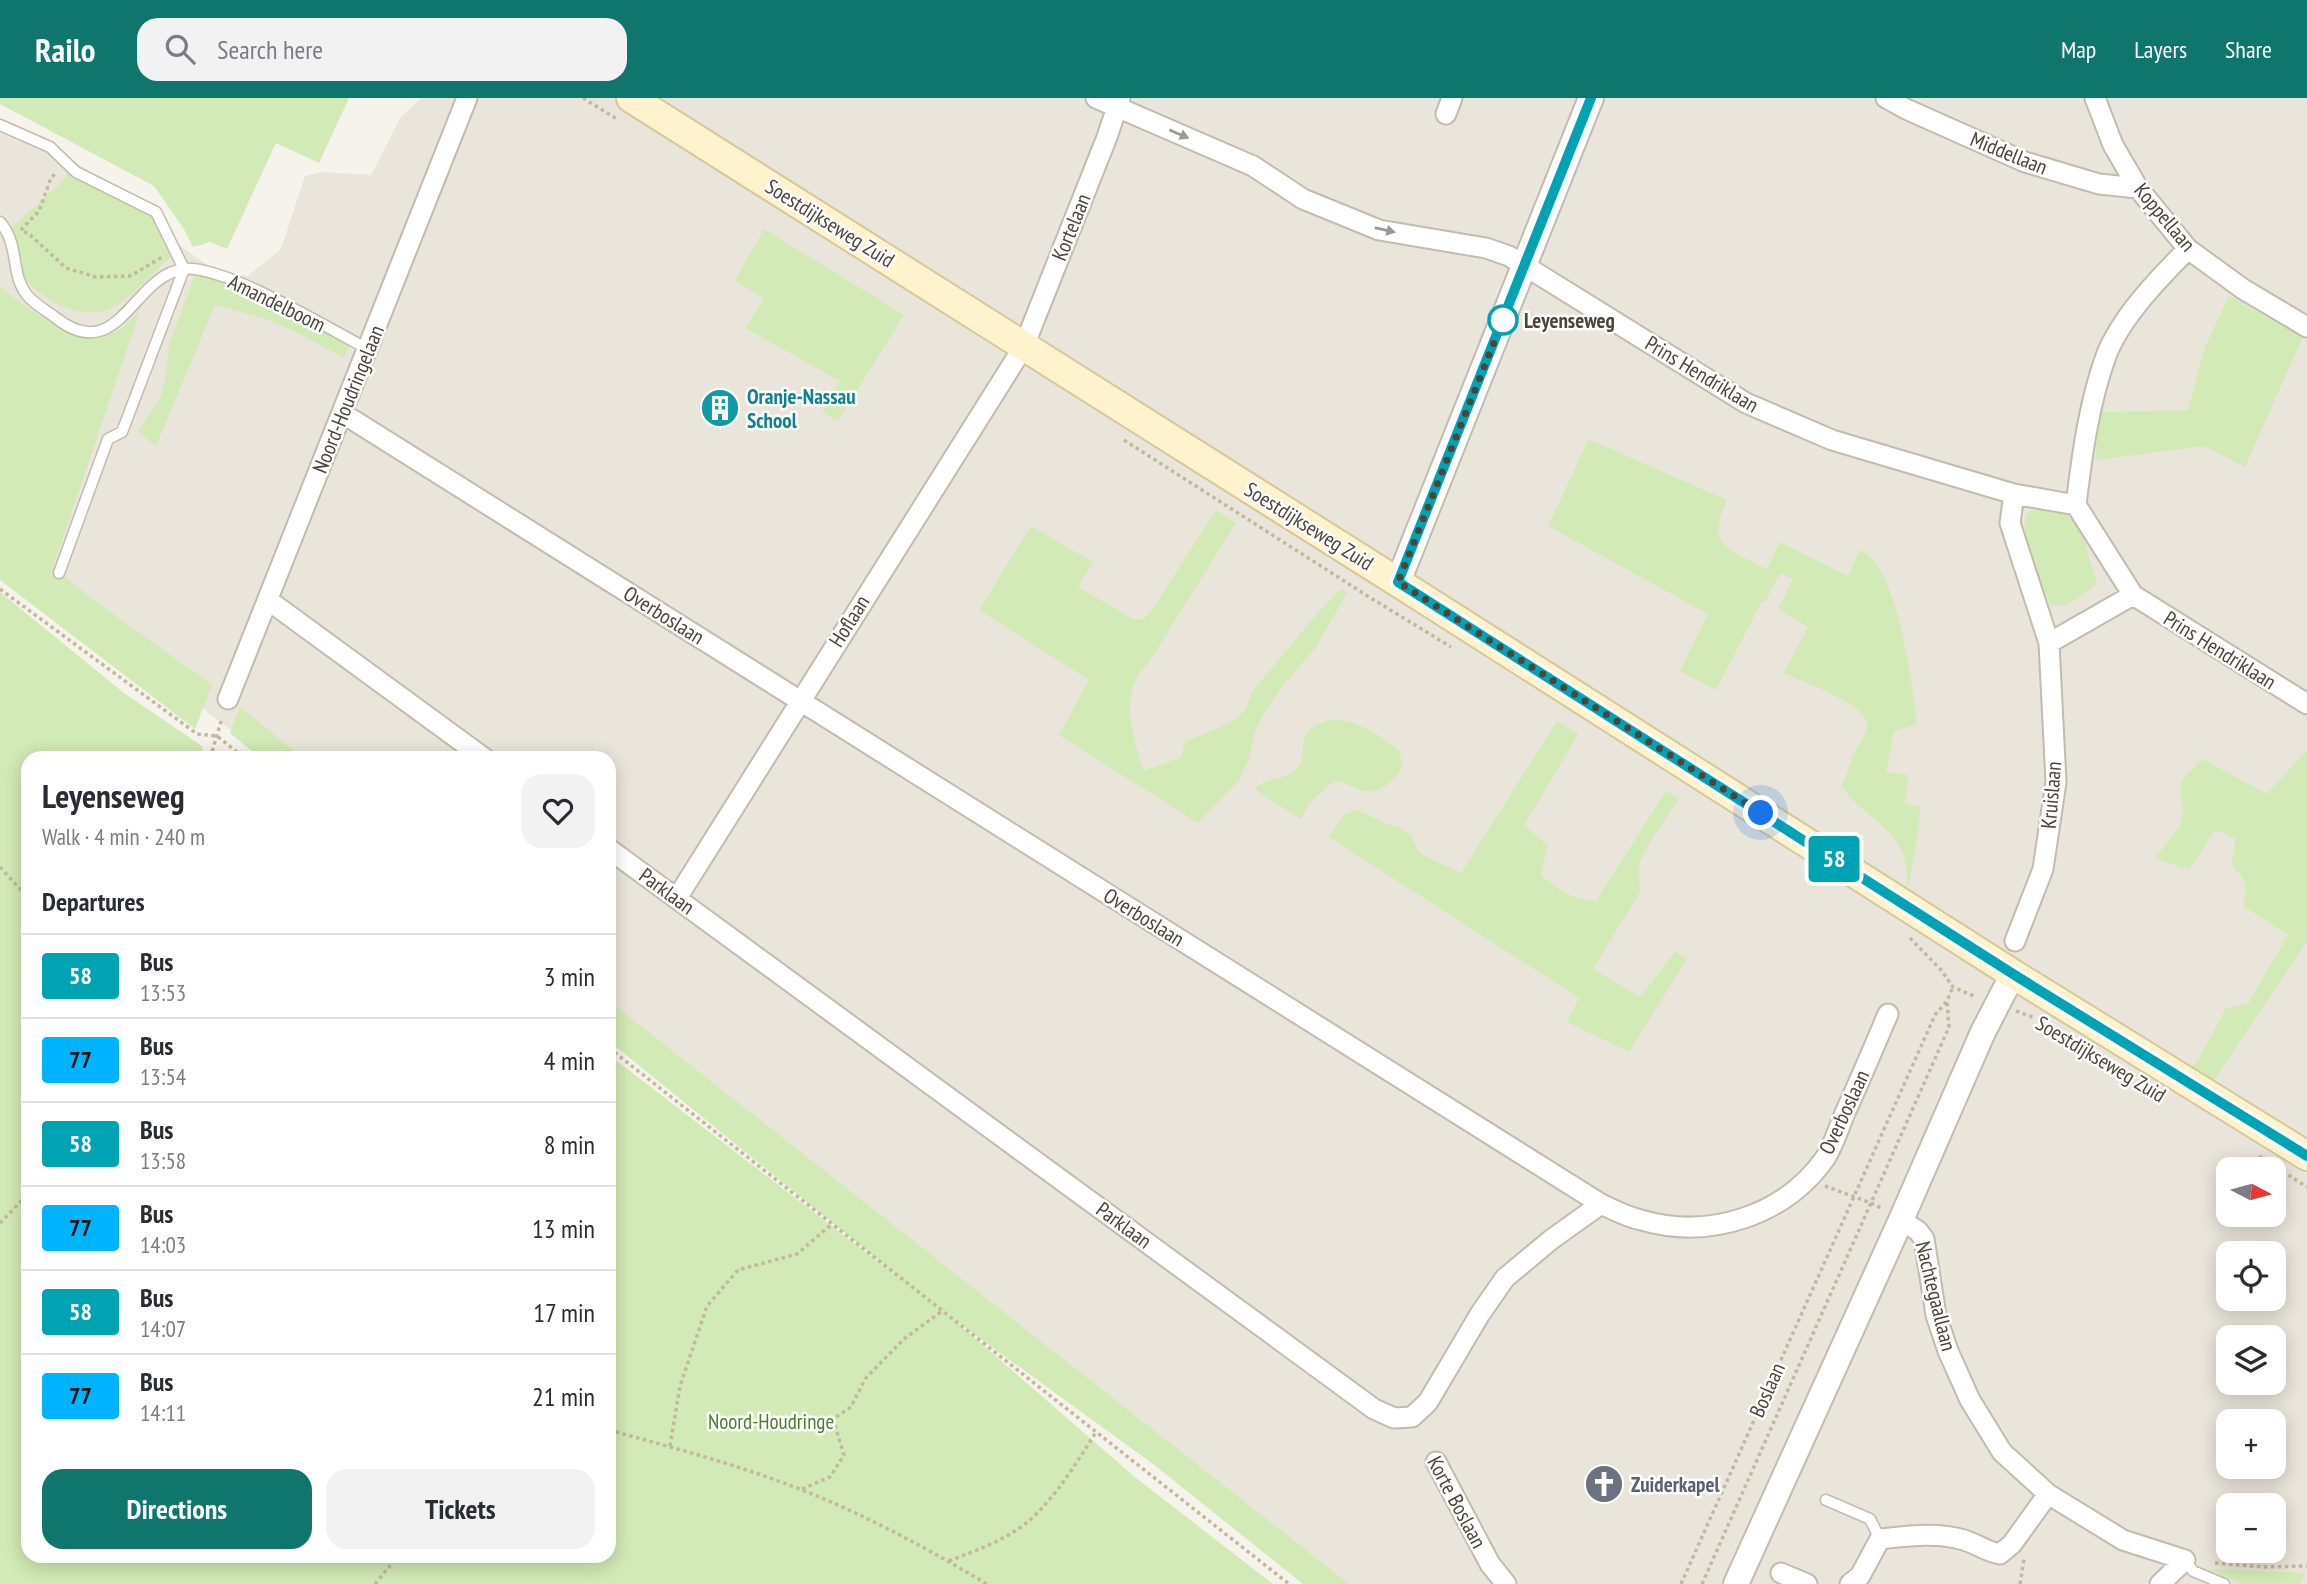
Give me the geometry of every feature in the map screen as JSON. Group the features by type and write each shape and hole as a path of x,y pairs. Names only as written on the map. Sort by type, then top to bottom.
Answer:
{"main road":[{"name":"Soestdijkseweg Zuid","path":"631,98 2013,974 2307,1156"}],"street":[{"name":"Noord-Houdringelaan","path":"228,699 467,98"},
{"name":"Prins Hendriklaan","path":"1096,98 1118,103 1253,166 1303,199 1379,230 1486,248 1517,260 1746,403 1832,440 2014,494"},
{"path":"1398,582 1517,260 1591,98"},
{"name":"Middellaan","path":"1886,98 2025,162 2099,184 2138,188"},
{"name":"Koppellaan","path":"2095,98 2113,145 2138,188 2188,249 2243,289 2307,327"},
{"name":"Kortelaan","path":"1024,346 1118,103"},
{"path":"2049,643 2133,595 2076,505 2083,450 2107,354 2131,313 2188,249"},
{"name":"Hoflaan","path":"677,898 1024,346"},
{"name":"Overboslaan","path":"342,413 1601,1204 1641,1221 1673,1226 1711,1227 1751,1217 1779,1203 1807,1179 1827,1155 1888,1014"},
{"path":"2014,494 2076,505"},
{"name":"Kruislaan","path":"2014,494 2010,523 2049,643 2056,782 2043,869 2015,941"},
{"name":"Prins Hendriklaan","path":"2133,595 2307,704"},
{"path":"268,600 474,751"},
{"name":"Parklaan","path":"616,854 1374,1409 1394,1418 1412,1417 1428,1402 1480,1314 1505,1278 1552,1239 1601,1204"},
{"path":"1736,1584 1996,1004 2013,974"},
{"name":"Nachtegaallaan","path":"1901,1220 1919,1231 1924,1239 1936,1315 1948,1351 1970,1400 2002,1452 2048,1494 2123,1539 2185,1560"},
{"name":"Korte Boslaan","path":"1436,1462 1490,1564 1506,1584"},
{"path":"1850,1584 1860,1576 1880,1539 1936,1534 1966,1541 1988,1552 2000,1554 2012,1544 2048,1494"},
{"path":"2160,1584 2185,1560"},
{"path":"1782,1573 1807,1584"}],"lane":[{"path":"0,125 50,148 76,172 156,212 184,269 122,432 108,439 60,573"},
{"path":"0,222 9,233 19,281 27,296 64,324 79,331 93,332 121,320 150,287 166,275 184,269"},
{"name":"Amandelboom","path":"184,269 210,271 241,283 368,349"},
{"path":"1826,1500 1870,1519 1880,1539"},
{"path":"2185,1560 2193,1572 2224,1584"}],"path":[{"path":"65,162 51,178 39,211 19,232 28,233 66,268 96,277 130,276 175,250"},
{"path":"0,589 197,734 217,736 235,751"},
{"name":"Soestdijkseweg Zuid","path":"1366,596 1460,652"},
{"path":"212,751 228,699"},
{"path":"0,867 21,890"},
{"name":"Soestdijkseweg Zuid","path":"1899,931 1919,947 1953,987 2045,1020"},
{"name":"Boslaan","path":"1681,1584 1935,1015 1947,1001 1953,987"},
{"name":"Boslaan","path":"1702,1584 1950,1027 1947,1001"},
{"path":"616,1054 1289,1584"},
{"path":"2250,1151 2307,1187"},
{"path":"1807,1179 1871,1203 1901,1220"},
{"path":"0,1223 21,1201"},
{"path":"670,1446 680,1386 707,1306 738,1270 797,1255 832,1224"},
{"path":"800,1489 831,1477 844,1455 833,1419 851,1407 865,1379 904,1339 942,1311"},
{"path":"616,1432 670,1446 800,1489 842,1507 987,1584"},
{"path":"948,1561 991,1545 1030,1520 1063,1483 1096,1432"},
{"path":"2185,1560 2263,1567 2307,1566"},
{"path":"375,1584 392,1563"}],"shaded area":[{"path":"421,98 2307,98 2307,1584 1319,1584 616,1028 616,751 258,751 0,552 0,122 37,148 82,167 133,213 219,273 248,276 281,249 305,176 322,172 371,175 401,117"}],"green space":[{"path":"0,98 349,98 319,163 276,143 227,249 210,242 193,247 184,229 154,186 0,104"},
{"path":"72,162 140,198 161,218 182,248 126,299 106,310 71,310 39,292 22,275 9,230 63,181"},
{"path":"764,229 904,315 838,421 822,411 840,381 745,328 764,298 735,281"},
{"path":"196,273 228,277 350,344 344,358 290,329 263,318 215,305 156,446 138,432 161,396 169,344"},
{"path":"0,287 38,315 69,331 85,335 101,336 115,332 140,311 53,567 91,598 212,685 195,729 0,580"},
{"path":"2229,296 2303,337 2245,467 2204,446 2097,460 2096,446 2101,412 2188,410 2205,347"},
{"path":"1588,441 1727,500 1718,528 1724,545 1767,569 1780,542 1848,576 1860,550 1873,561 1885,579 1894,602 1907,656 1917,724 1894,731 1886,772 1908,775 1905,803 1920,807 1908,890 1905,861 1900,847 1842,787 1868,723 1843,700 1784,673 1808,627 1778,609 1793,579 1780,573 1765,602 1762,601 1716,690 1680,671 1708,614 1548,526"},
{"path":"2038,508 2062,514 2073,520 2082,532 2096,579 2097,583 2076,600 2063,605 2051,605 2030,560 2025,524 2028,513"},
{"path":"1216,510 1236,523 1135,681 1130,715 1144,771 1181,757 1184,744 1240,715 1252,692 1320,610 1341,589 1347,593 1316,647 1264,713 1255,731 1249,758 1240,779 1198,823 1059,735 1089,680 979,610 1031,526 1093,562 1078,587 1133,619 1143,619 1150,613"},
{"name":"Noord-Houdringe","path":"0,592 124,693 202,746 203,751 21,751 21,1563 616,1563 616,1060 910,1286 616,1047 616,1007 1349,1584 1303,1584 1153,1464 952,1318 1136,1478 1273,1584 0,1584"},
{"path":"240,707 294,751 252,751 230,733"},
{"path":"1335,719 1370,730 1400,752 1402,767 1390,782 1380,789 1368,791 1334,781 1309,803 1301,819 1254,789 1294,771 1302,760 1304,740 1309,731 1321,723"},
{"path":"1557,721 1578,734 1524,826 1548,845 1541,875 1552,885 1574,897 1596,901 1666,791 1679,799 1639,863 1640,892 1593,969 1640,997 1675,952 1687,959 1629,1052 1567,1022 1579,998 1329,837 1345,814 1357,810 1400,827 1412,836 1416,848 1424,856 1461,873"},
{"path":"2307,750 2307,941 2212,1083 2188,1069 2198,1061 2226,1008 2248,1004 2288,935 2243,906 2246,886 2233,865 2234,838 2214,831 2188,870 2155,858 2180,826 2183,814 2182,780 2202,759 2267,794"},
{"path":"2207,1569 2305,1573 2299,1584 2242,1584"}],"bus line":[{"name":"58","path":"1591,98 1398,582 2013,974 2307,1156"}],"place":[{"name":"Leyenseweg","path":"1503,320"},
{"name":"Oranje-Nassau School","path":"720,408"},
{"name":"Zuiderkapel","path":"1604,1484"}],"route":[{"path":"1503,320 1398,582 1761,813"}]}
